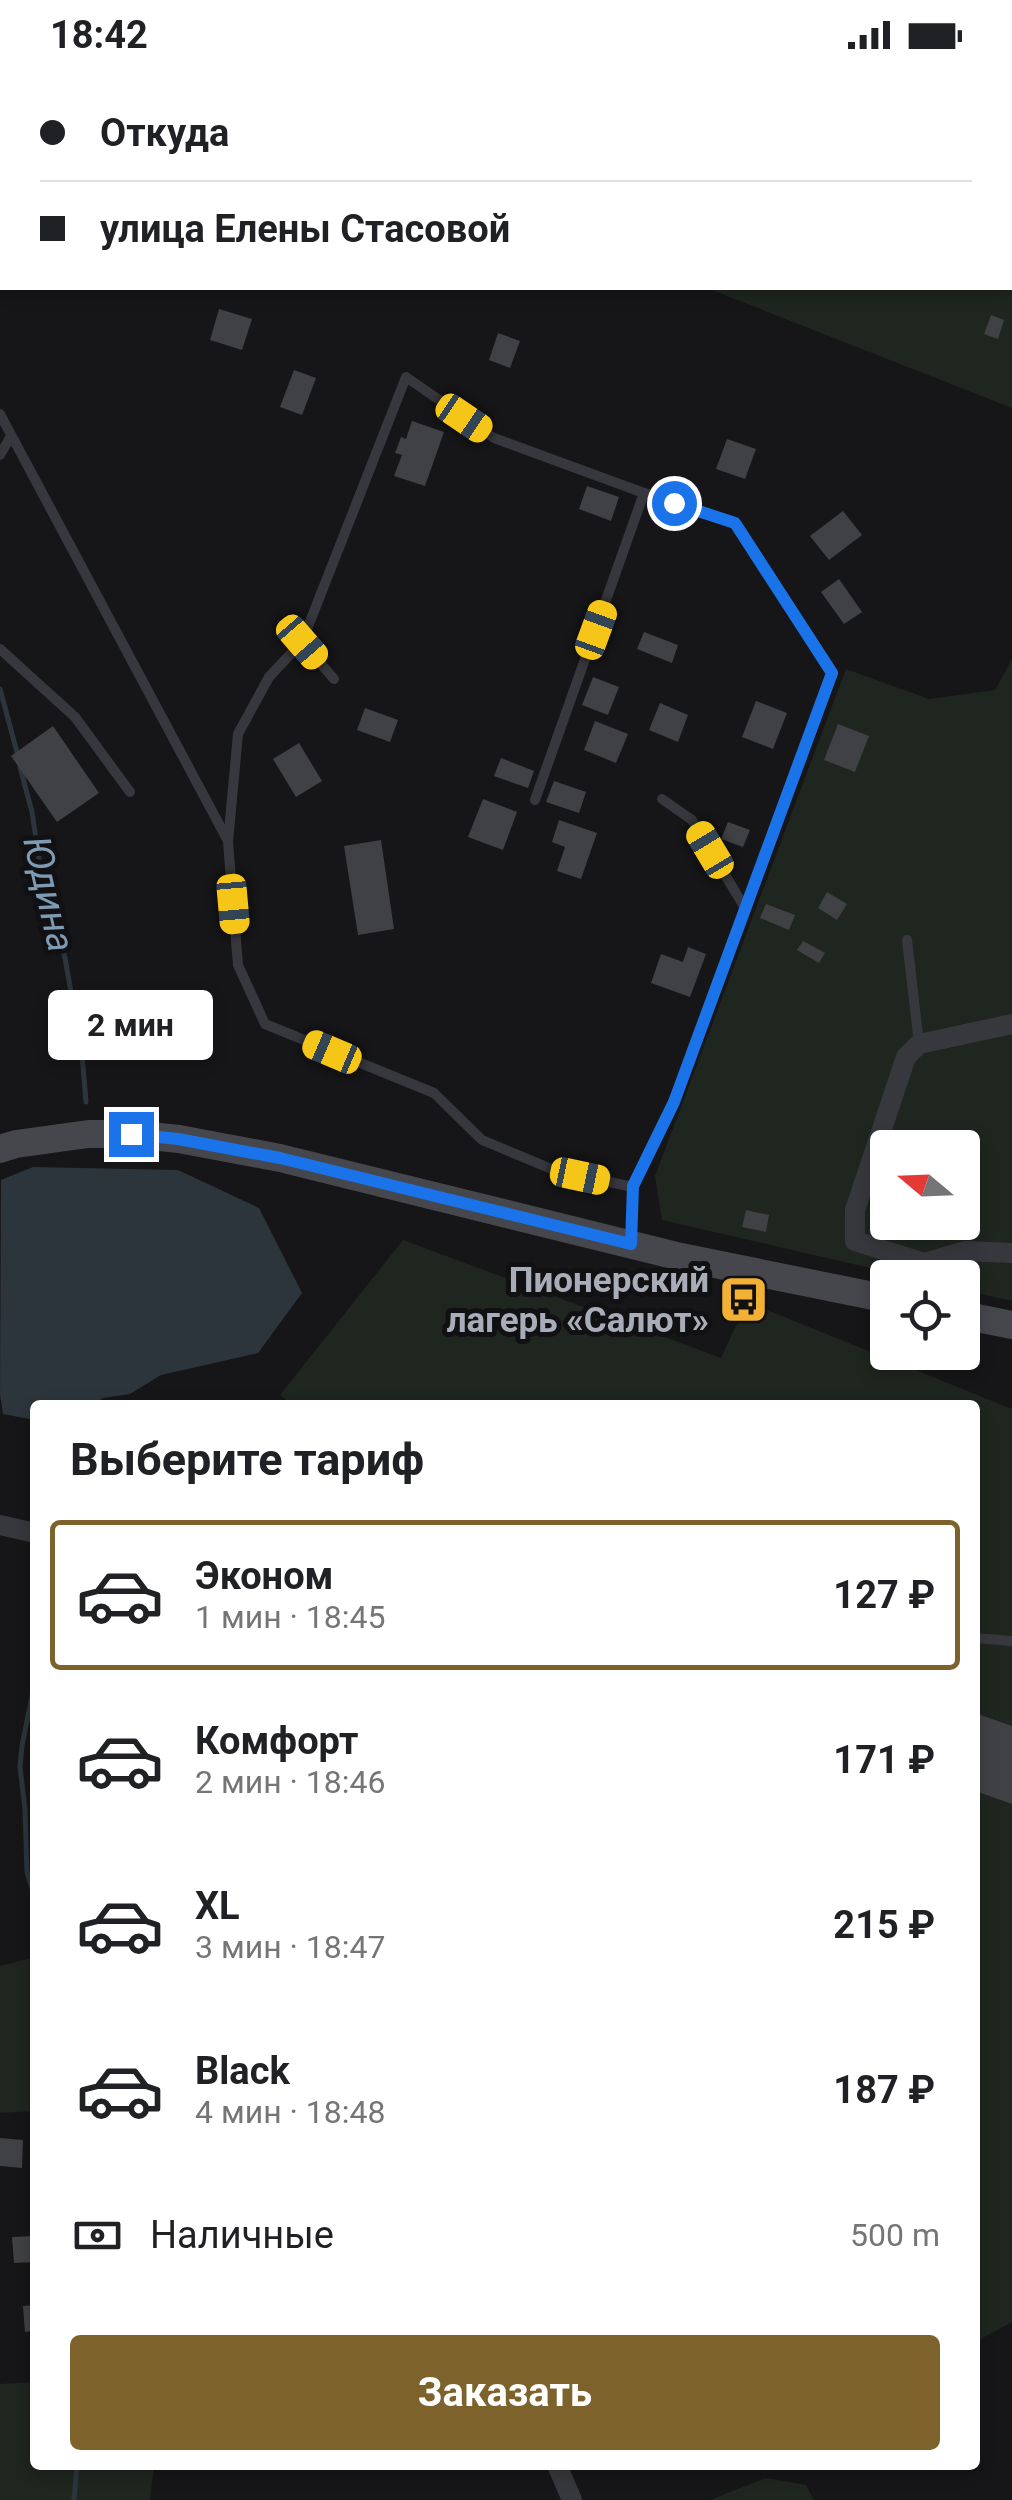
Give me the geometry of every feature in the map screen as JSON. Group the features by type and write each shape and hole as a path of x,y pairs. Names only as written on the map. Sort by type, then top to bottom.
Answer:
{"main road":[{"path":"0,1149 88,1134 178,1139 280,1158 681,1257 870,1295"},
{"path":"980,1319 1012,1325"}],"street":[{"path":"1012,1024 919,1044 906,1057 854,1210 855,1241 924,1262 964,1252 1012,1253"},
{"path":"0,1525 30,1532"},
{"path":"559,2470 572,2500"}],"lane":[{"path":"631,1244 633,1186 674,1102 832,673 735,523 494,438 406,377 302,642 269,677 238,734 228,842 238,965 265,1024 434,1093 482,1140 554,1170 633,1186"},
{"path":"0,414 228,842"},
{"path":"0,455 12,436"},
{"path":"535,800 644,493"},
{"path":"302,642 334,679"},
{"path":"0,649 75,718 130,792"},
{"path":"662,799 692,820 745,908"},
{"path":"907,940 919,1044"},
{"path":"980,1638 1012,1640"}],"shaded area":[{"path":"712,290 1012,290 1012,408"},
{"path":"1012,659 1012,1301 980,1294 980,1260 870,1260 870,1268 662,1220 655,1176 846,669 929,699 995,690"},
{"path":"33,1167 178,1170 259,1208 302,1293 258,1353 161,1375 130,1394 100,1400 30,1400 30,1419 3,1414 1,1180"},
{"path":"403,1240 721,1358 747,1302 870,1352 870,1370 915,1370 1012,1409 1012,2322 980,2339 980,1400 286,1400 280,1395"},
{"path":"30,1958 30,2111 0,2113 0,1966"},
{"path":"30,2382 30,2470 153,2470 150,2500 0,2500 0,2384"},
{"path":"766,2478 806,2485 814,2500 710,2500"}],"building":[{"path":"219,309 252,319 242,350 210,340"},
{"path":"991,315 1004,320 998,339 984,334"},
{"path":"498,333 520,341 510,368 489,360"},
{"path":"294,370 316,378 302,415 280,407"},
{"path":"412,421 444,432 425,486 394,476 402,455 395,453 401,437 406,439"},
{"path":"727,439 756,449 745,479 716,469"},
{"path":"587,486 619,497 611,521 579,509"},
{"path":"843,511 862,535 829,560 810,536"},
{"path":"839,579 862,612 844,624 821,592"},
{"path":"644,632 678,645 672,663 637,649"},
{"path":"593,677 619,687 608,715 582,705"},
{"path":"756,701 787,713 773,749 742,737"},
{"path":"660,703 688,715 678,742 649,730"},
{"path":"365,708 398,720 390,742 357,730"},
{"path":"595,721 628,734 616,763 584,750"},
{"path":"838,724 869,736 855,772 824,760"},
{"path":"53,726 99,793 57,822 11,756"},
{"path":"299,743 322,781 296,797 273,759"},
{"path":"501,758 534,771 528,788 494,776"},
{"path":"554,781 586,792 579,813 546,802"},
{"path":"483,799 517,812 503,850 468,837"},
{"path":"559,820 597,833 581,879 557,871 565,847 552,842"},
{"path":"728,822 750,830 743,847 721,839"},
{"path":"381,840 394,929 358,935 344,846"},
{"path":"827,892 847,904 837,920 818,908"},
{"path":"766,904 795,915 789,930 760,918"},
{"path":"803,941 825,953 819,963 797,950"},
{"path":"688,947 706,954 690,997 651,983 661,954 683,962"},
{"path":"746,1210 769,1215 766,1232 742,1227"},
{"path":"980,1715 1012,1726 1012,1804 980,1793"},
{"path":"0,2138 23,2140 22,2168 0,2166"},
{"path":"30,2236 30,2262 14,2263 12,2237"},
{"path":"30,2305 30,2332 25,2332 23,2306"}],"waterway":[{"name":"Юдина","path":"0,689 18,756"},
{"name":"Юдина","path":"20,767 65,958 86,1102"},
{"name":"Юдина","path":"30,1706 20,1767 30,1882"},
{"name":"Юдина","path":"74,2500 77,2470"}],"place":[{"name":"Пионерский лагерь «Салют»","path":"744,1300"}],"route":[{"path":"131,1134 280,1158 631,1244 633,1186 674,1102 832,673 735,523 674,503"}]}
